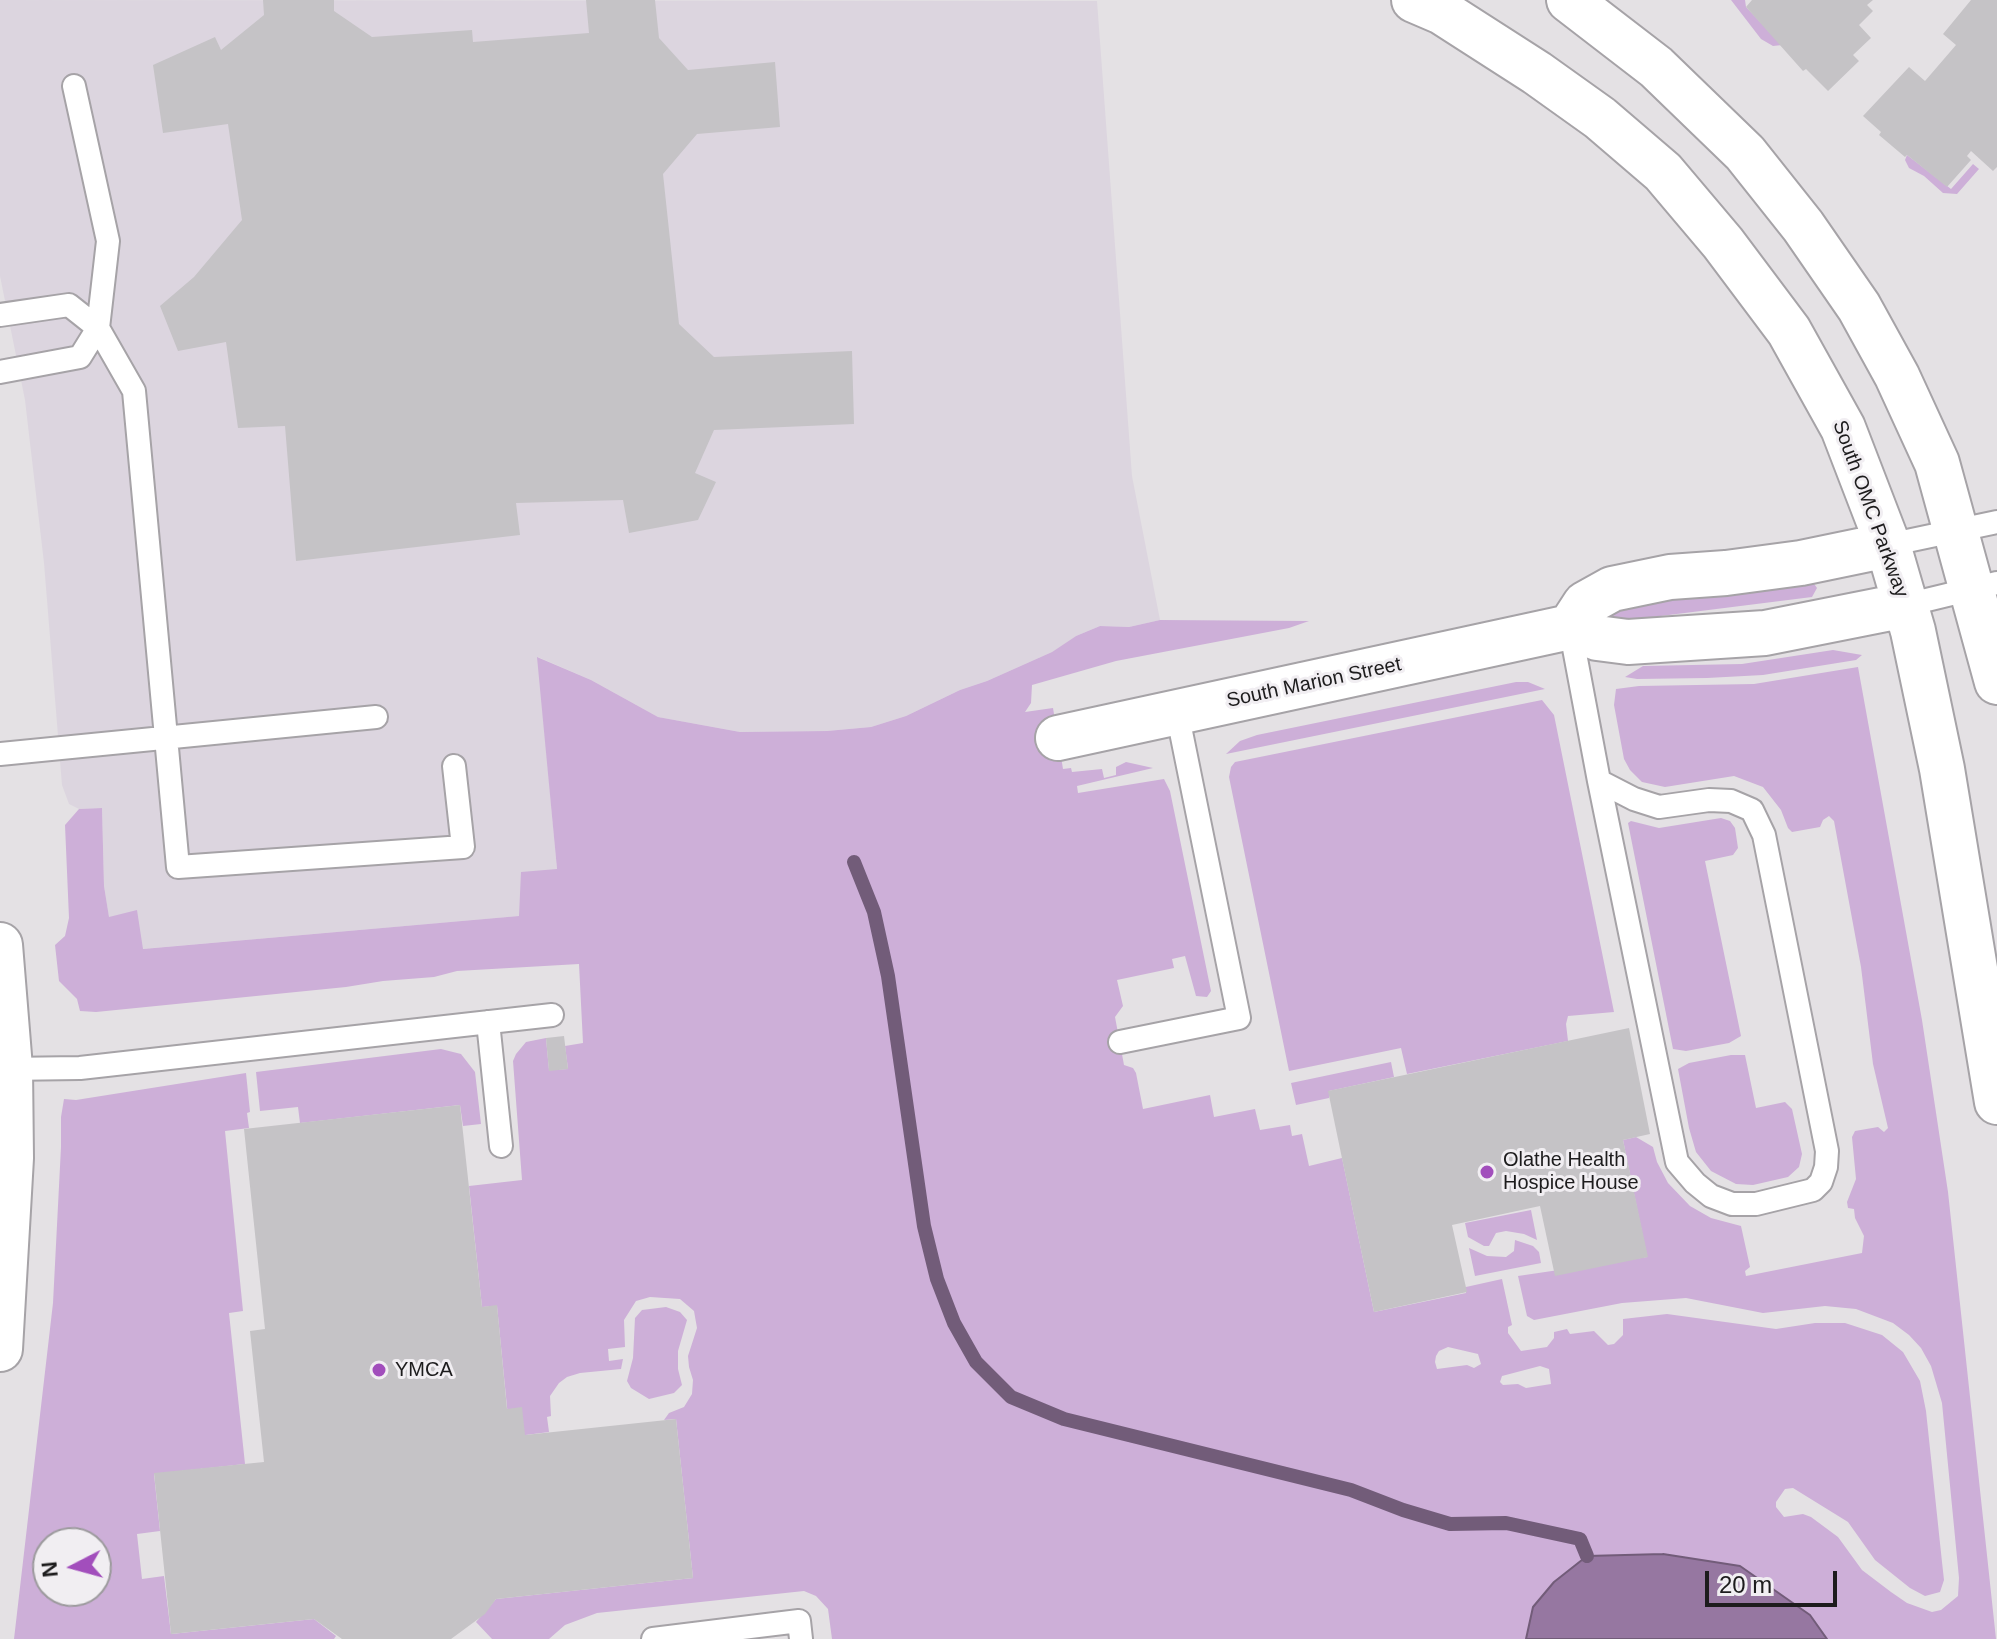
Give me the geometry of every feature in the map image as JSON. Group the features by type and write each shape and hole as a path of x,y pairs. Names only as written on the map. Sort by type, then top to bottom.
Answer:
{"street":[{"name":"South OMC Parkway","path":"1414,0 1442,12 1537,73 1600,118 1663,172 1723,243 1789,331 1843,428 1888,545 1906,605 1942,769 1997,1102"},
{"path":"1569,0 1668,78 1745,153 1803,226 1859,307 1897,376 1937,463 1976,526 1997,682"},
{"path":"1888,545 1801,563 1670,577 1612,589 1585,604 1570,627 1597,638 1628,642 1765,633 1906,605"},
{"name":"South Marion Street","path":"1058,738 1570,627"},
{"path":"0,945 11,1158 0,1349"}],"lane":[{"path":"0,372 80,357 98,328 108,241 74,86"},
{"path":"0,315 69,305 98,328 134,391 178,867 463,847 454,766"},
{"path":"1888,545 1976,526"},
{"path":"1906,605 1984,586"},
{"path":"1570,627 1599,781 1677,1162 1711,1196 1732,1204 1756,1204 1813,1190 1821,1182 1827,1151 1764,835 1752,810 1731,801 1709,800 1659,807 1634,799 1599,781"},
{"path":"1120,1042 1239,1018 1177,712"},
{"path":"0,754 376,717"},
{"path":"5,1068 80,1068 552,1015"},
{"path":"488,1022 501,1146"},
{"path":"653,1639 799,1621 801,1639"}],"shaded area":[{"path":"0,0 1097,1 1132,476 1160,620 1129,627 1100,626 1076,636 1052,652 906,716 871,727 827,731 740,732 658,717 591,680 538,657 557,870 520,916 142,949 109,918 104,886 102,808 79,809 69,804 62,785 44,563 25,400 0,276"},
{"path":"1731,0 1745,0 1746,7 1782,45 1773,46 1761,39"},
{"path":"1907,155 1951,189 1973,164 1979,169 1957,194 1943,193 1924,176 1909,168 1905,160"},
{"path":"1812,581 1817,588 1812,597 1613,622 1608,619 1609,612 1651,601"},
{"path":"1160,620 1309,621 1289,628 1116,661 1032,685 1031,703 1025,712 1053,708 1063,769 1071,768 1072,772 1102,769 1104,778 1116,775 1116,767 1126,762 1153,768 1077,786 1078,793 1164,779 1170,791 1211,991 1207,997 1196,996 1185,956 1172,959 1174,968 1117,980 1123,1006 1115,1017 1124,1065 1133,1068 1136,1073 1143,1109 1210,1095 1214,1117 1255,1109 1260,1130 1290,1125 1292,1136 1302,1134 1309,1166 1342,1158 1374,1312 1466,1293 1466,1287 1502,1279 1512,1325 1508,1327 1508,1333 1521,1351 1547,1347 1554,1338 1554,1332 1567,1329 1570,1334 1594,1331 1608,1345 1614,1344 1623,1335 1623,1319 1667,1314 1776,1329 1815,1323 1845,1323 1882,1335 1903,1352 1920,1381 1944,1580 1940,1592 1925,1596 1910,1588 1875,1560 1848,1522 1793,1488 1785,1489 1776,1507 1784,1517 1803,1514 1811,1517 1838,1537 1862,1570 1907,1603 1932,1612 1941,1610 1958,1596 1959,1578 1942,1403 1931,1366 1909,1335 1893,1323 1856,1309 1825,1306 1763,1313 1686,1298 1622,1303 1534,1320 1527,1316 1518,1276 1647,1257 1623,1140 1636,1137 1653,1147 1668,1183 1690,1206 1711,1218 1741,1226 1750,1267 1745,1271 1746,1276 1862,1253 1864,1236 1854,1209 1848,1208 1847,1202 1856,1179 1852,1137 1855,1131 1878,1127 1884,1132 1888,1128 1873,1064 1861,967 1834,821 1829,816 1820,827 1792,832 1781,810 1763,787 1734,776 1665,787 1642,782 1624,759 1614,705 1616,689 1754,684 1858,667 1922,1020 1948,1192 1996,1639 1827,1639 1810,1615 1527,1632 1526,1639 832,1639 828,1609 816,1596 804,1591 597,1613 565,1625 549,1639 492,1639 476,1622 496,1599 693,1578 676,1419 664,1420 669,1413 684,1407 692,1394 693,1380 688,1356 697,1328 694,1311 680,1299 650,1297 636,1301 624,1320 625,1347 608,1349 609,1361 623,1359 621,1369 567,1377 550,1396 551,1416 547,1417 549,1432 510,1437 497,1306 482,1307 469,1186 522,1180 513,1061 526,1042 546,1038 549,1070 568,1069 565,1046 583,1043 579,964 457,971 434,977 346,987 96,1012 80,1011 77,999 59,981 55,945 65,936 69,918 65,825 79,809 102,808 104,886 109,917 137,910 143,949 519,916 521,872 557,869 537,657 591,680 658,717 740,732 827,731 871,727 906,716 1052,652 1076,636 1100,626 1129,627","holes":["1448,1347 1478,1354 1481,1364 1474,1368 1467,1365 1437,1369 1436,1356","1540,1366 1549,1369 1551,1384 1526,1388 1500,1382 1502,1376"]},
{"path":"1833,650 1862,655 1856,660 1763,675 1625,677 1643,666 1742,664"},
{"path":"1528,682 1545,689 1226,754 1240,741 1257,735"},
{"path":"1542,700 1554,715 1614,1012 1568,1016 1568,1041 1407,1074 1401,1048 1289,1071 1229,777 1231,767 1235,762"},
{"path":"1721,818 1730,821 1735,828 1738,848 1733,855 1705,861 1741,1036 1729,1043 1686,1051 1673,1049 1628,823 1631,821 1659,828"},
{"path":"441,1049 461,1054 475,1072 481,1124 463,1126 460,1105 300,1123 298,1107 260,1111 256,1072"},
{"path":"1745,1055 1756,1108 1785,1102 1792,1109 1802,1154 1799,1167 1788,1177 1753,1185 1736,1184 1711,1171 1696,1152 1678,1069 1689,1063"},
{"path":"1391,1062 1394,1077 1329,1091 1329,1098 1296,1105 1291,1083"},
{"path":"246,1073 249,1128 225,1131 243,1311 229,1313 245,1464 154,1474 160,1531 137,1534 142,1579 164,1576 171,1634 314,1619 336,1636 334,1639 14,1639 53,1303 64,1099 76,1100"},
{"path":"1531,1210 1537,1240 1506,1231 1496,1233 1489,1246 1484,1246 1468,1237 1465,1223"},
{"path":"1515,1240 1533,1246 1539,1252 1541,1263 1475,1276 1469,1248 1487,1256 1506,1257 1514,1251"},
{"path":"666,1307 680,1312 687,1320 678,1351 682,1385 674,1393 649,1399 631,1388 627,1381 633,1358 635,1318 642,1310"},
{"path":"1663,1554 1740,1566 1810,1615 1827,1639 1526,1639 1533,1607 1554,1582 1587,1556"}],"building":[{"path":"263,0 334,0 334,11 372,37 472,30 473,42 589,33 586,0 655,0 659,38 688,70 775,62 780,127 697,134 663,174 679,324 714,357 852,351 854,424 714,430 695,473 716,482 698,520 629,533 623,500 516,503 520,535 296,561 285,426 238,428 226,342 178,351 160,306 194,277 242,220 228,124 163,133 153,65 215,37 221,50 264,15"},
{"path":"1752,0 1873,0 1867,5 1873,11 1859,25 1871,38 1853,55 1859,61 1828,91 1806,69 1803,71 1746,7"},
{"path":"1971,0 1997,0 1997,167 1993,171 1971,151 1967,156 1971,160 1947,187 1907,155 1905,157 1879,135 1881,132 1863,116 1909,67 1925,81 1956,45 1943,34"},
{"name":"Olathe Health Hospice House","path":"1629,1028 1650,1134 1623,1140 1648,1257 1555,1276 1540,1206 1452,1225 1467,1292 1374,1312 1328,1091"},
{"path":"564,1036 568,1069 549,1071 546,1038"},
{"name":"YMCA","path":"460,1105 482,1307 497,1305 507,1409 522,1407 525,1435 676,1419 693,1578 496,1599 485,1614 451,1639 342,1639 314,1619 171,1634 154,1473 264,1462 250,1331 265,1329 244,1129"}],"waterway":[{"path":"854,862 874,912 888,976 924,1226 937,1279 954,1323 976,1362 1011,1397 1064,1419 1351,1490 1450,1524 1506,1523 1580,1539 1587,1556"}],"place":[{"name":"Olathe Health Hospice House","path":"1487,1172"},
{"name":"YMCA","path":"379,1370"}]}
